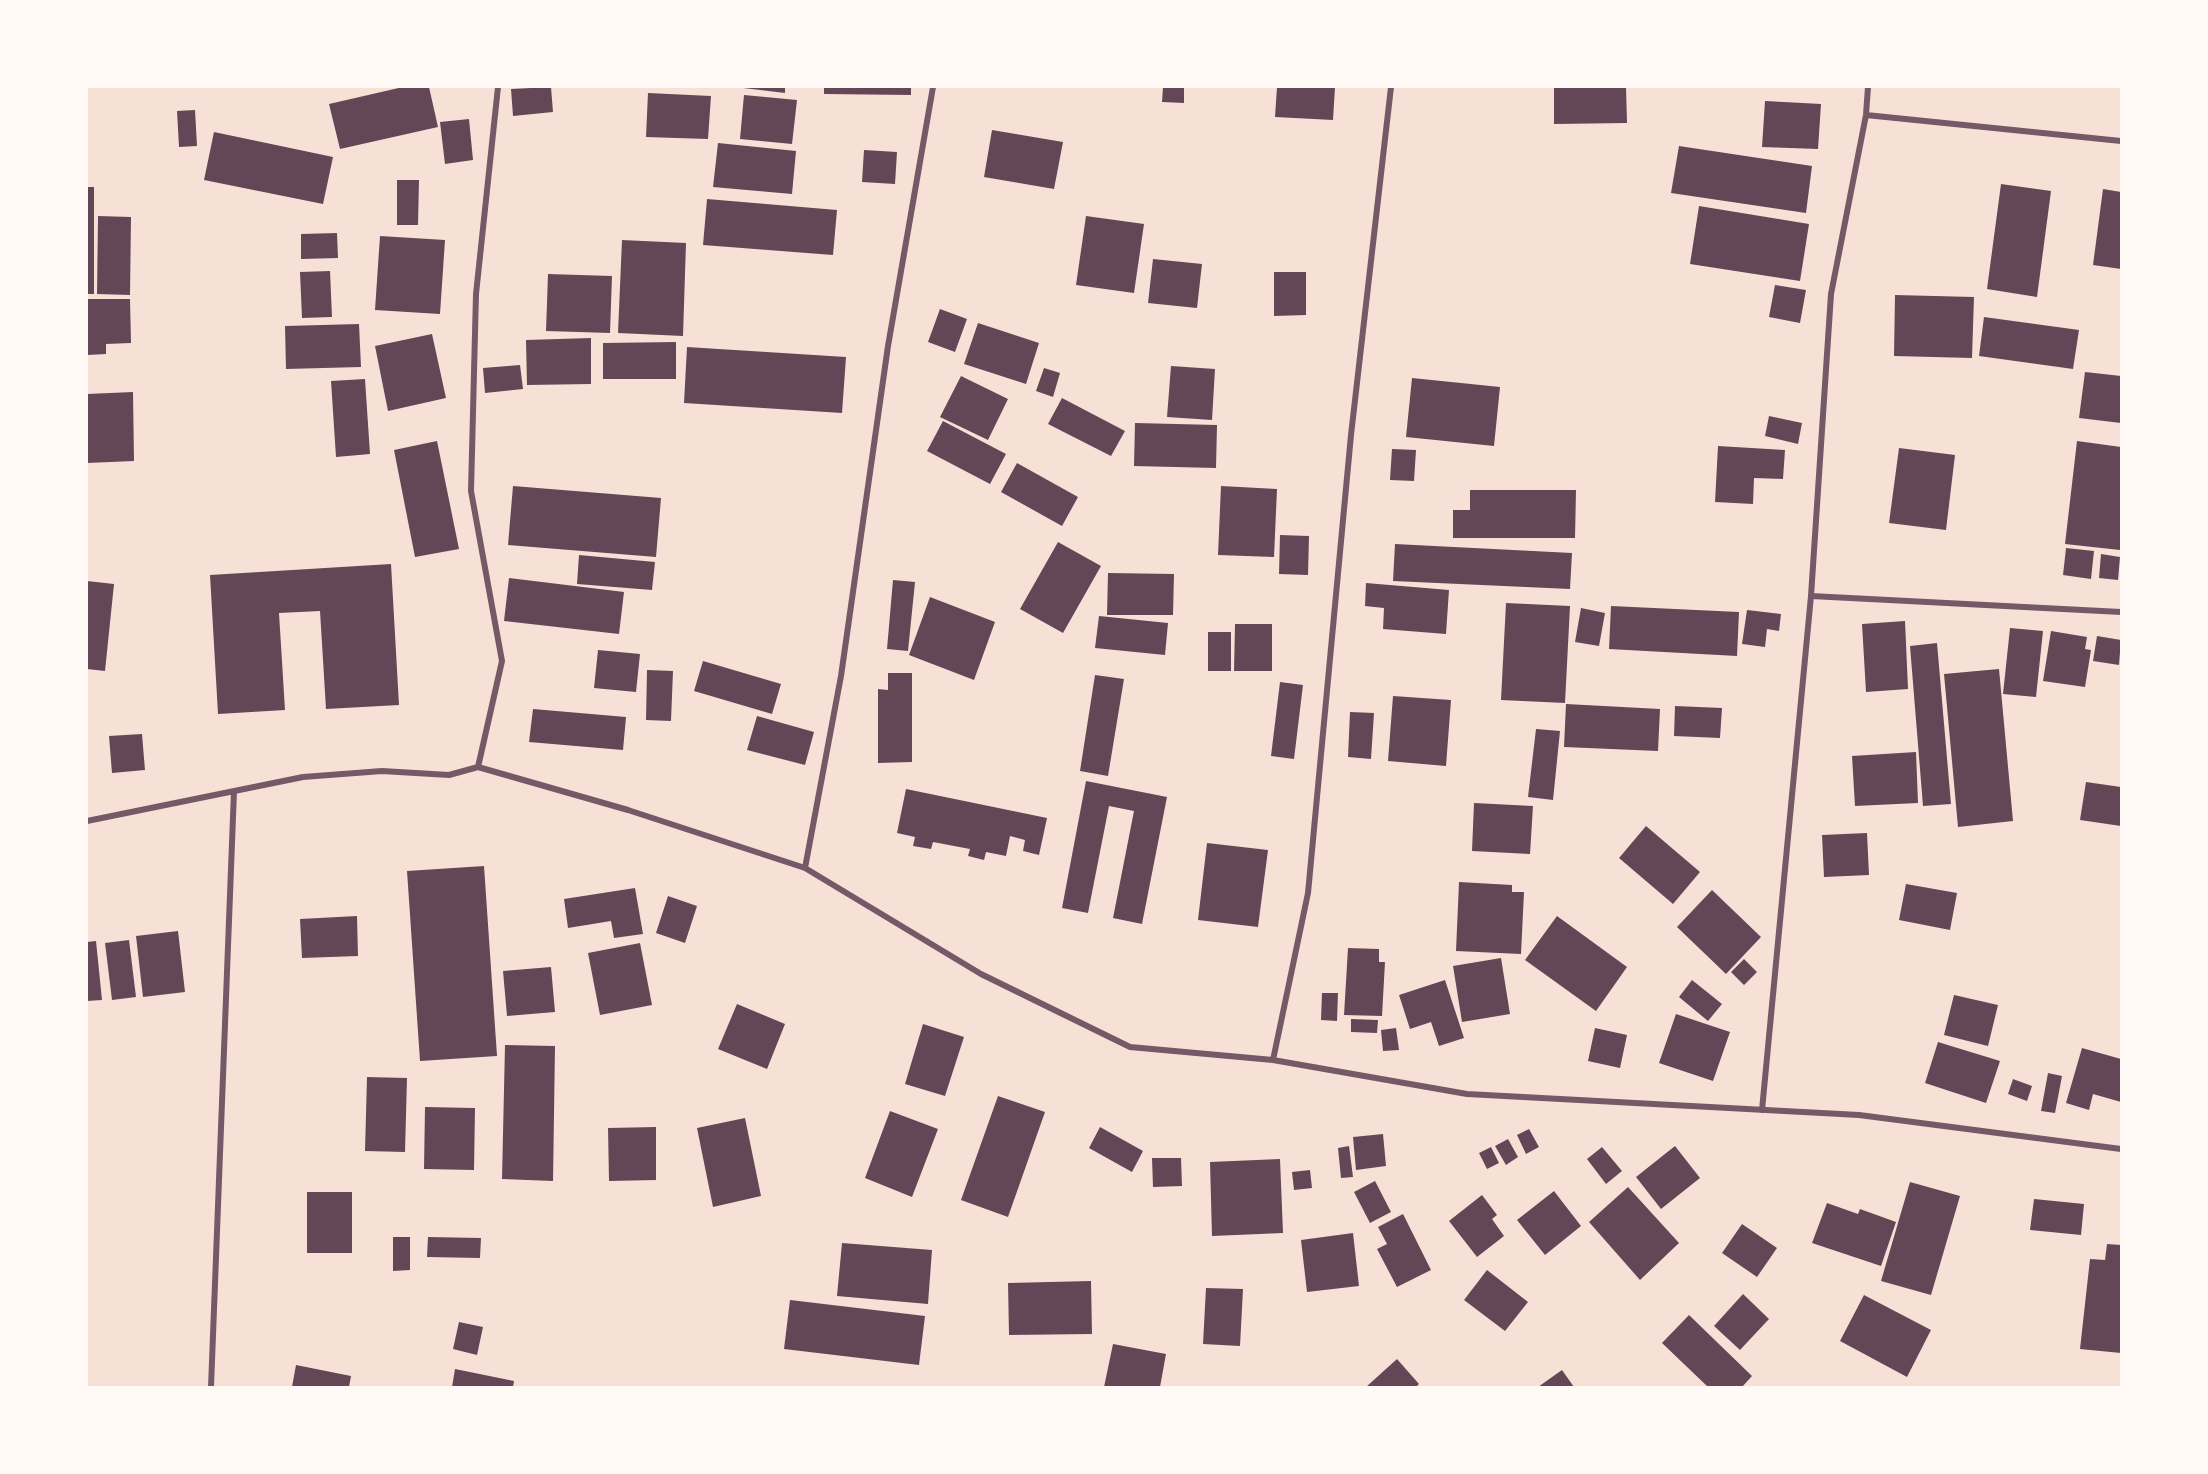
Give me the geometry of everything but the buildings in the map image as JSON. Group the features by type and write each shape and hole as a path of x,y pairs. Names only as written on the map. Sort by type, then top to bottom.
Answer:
{"street":[{"path":"478,767 502,661 471,491 476,294 498,87"},
{"path":"805,868 841,676 888,346 933,87"},
{"path":"1274,1060 1308,893 1351,435 1391,87"},
{"path":"1762,1110 1811,596 1831,294 1866,116 1868,87"},
{"path":"1866,116 2121,141"},
{"path":"1811,596 2121,612"},
{"path":"87,821 303,777 382,771 449,775 478,767 628,810 805,868 981,974 1130,1047 1274,1060 1467,1094 1859,1115 2121,1149"},
{"path":"211,1387 234,791"}]}
